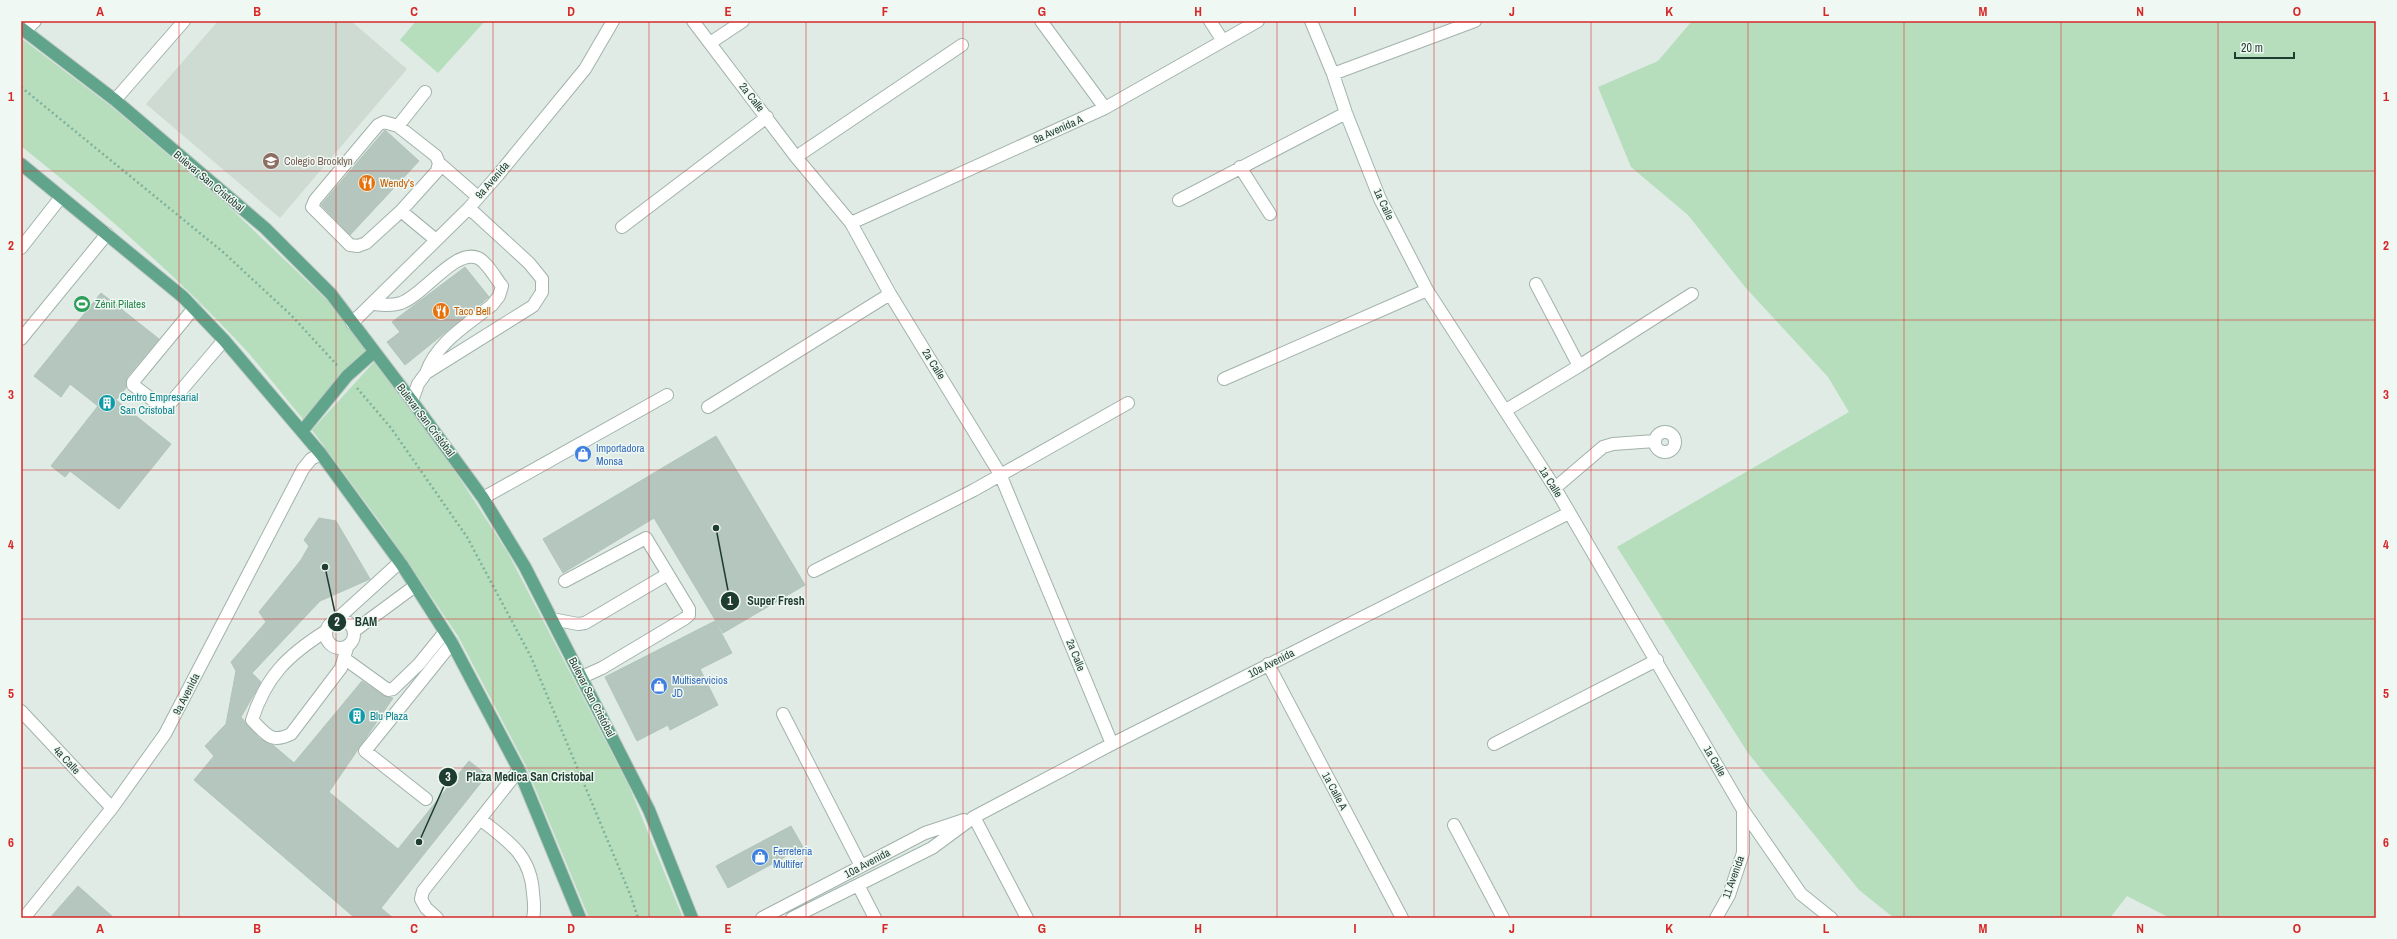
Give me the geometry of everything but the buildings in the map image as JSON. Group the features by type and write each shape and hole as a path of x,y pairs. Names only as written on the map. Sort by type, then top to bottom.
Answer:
{"main road":[{"name":"Bulevar San Cristóbal","path":"23,29 115,100 265,228 331,294 412,401 483,498 525,567 649,810 692,918"},
{"path":"21,164 107,234 194,308 303,430 321,454 400,562 449,637 519,770 580,918"},
{"path":"303,430 347,376 374,352"}],"street":[{"path":"23,29 35,21"},
{"path":"115,100 184,21"},
{"name":"9a Avenida","path":"352,323 374,304 469,208 584,70 612,21"},
{"name":"2a Calle","path":"694,21 767,116 796,157 851,223 890,294 1000,474 1112,744"},
{"path":"710,43 744,21"},
{"path":"1040,21 1105,108"},
{"path":"1210,21 1223,41"},
{"name":"9a Avenida A","path":"851,223 1105,108 1258,21"},
{"name":"1a Calle","path":"1311,21 1333,74 1346,113 1380,199 1427,290 1555,488 1657,660 1743,810 1801,894 1831,918"},
{"path":"1333,74 1475,21"},
{"path":"796,157 962,45"},
{"path":"398,126 425,92"},
{"path":"1179,200 1346,113"},
{"path":"622,227 767,116"},
{"path":"439,162 437,171 401,210 366,243 358,246 350,245 316,214 312,207 314,200 378,125 384,122 398,126 436,156 439,162 478,197"},
{"path":"1240,167 1270,214"},
{"path":"21,248 61,197"},
{"path":"426,373 533,306 542,292 542,279 529,263 469,208"},
{"path":"401,210 436,240"},
{"path":"21,339 107,234"},
{"path":"374,304 388,306 402,303 418,293 460,257 470,256 480,259 502,286 499,296 492,305 438,348 431,359 426,373 418,384 412,401"},
{"path":"1536,284 1579,366"},
{"path":"1224,379 1427,290"},
{"path":"708,407 890,294"},
{"path":"1506,410 1579,366 1692,294"},
{"path":"194,308 133,382 133,385 162,407 167,407 224,340"},
{"path":"483,498 667,395"},
{"path":"814,572 974,490 1128,403"},
{"path":"1555,488 1603,447 1613,444 1655,441"},
{"name":"9a Avenida","path":"25,918 112,808 165,734 303,469 311,459 321,454"},
{"name":"10a Avenida","path":"792,918 932,848 974,817 1112,744 1569,513"},
{"path":"565,581 643,538 649,540 689,609 689,615 608,664 582,677"},
{"path":"400,562 326,631 299,648 276,672 259,696 252,720 270,737 280,739 291,734 341,668 346,653 352,644 354,631 415,586"},
{"path":"552,620 578,624 585,623 668,574"},
{"path":"334,622 346,621 354,631"},
{"path":"326,631 329,643 346,653 388,690 393,689 449,637"},
{"path":"426,799 365,752 449,637"},
{"path":"1494,744 1657,660"},
{"name":"1a Calle A","path":"1268,664 1402,918"},
{"name":"4a Calle","path":"21,711 112,808"},
{"path":"783,714 861,866"},
{"path":"437,918 426,908 421,899 423,891 519,770"},
{"name":"11 Avenida","path":"1716,918 1729,895 1743,853 1743,810"},
{"path":"974,817 1027,918"},
{"name":"10a Avenida","path":"762,918 925,833 974,817"},
{"path":"480,819 513,845 525,859 533,881 533,918"},
{"path":"1454,825 1503,918"},
{"path":"858,885 876,918"}],"path":[{"path":"21,87 223,252 291,315 347,376 391,428 468,537 530,657 627,886 638,918"}],"shaded area":[{"name":"Colegio Brooklyn","path":"218,21 351,21 407,69 280,218 146,104"}],"green space":[{"path":"416,21 485,21 438,73 400,40"},
{"path":"1692,21 2376,21 2376,918 2170,918 2127,896 2110,918 1894,918 1859,890 1748,753 1617,547 1849,412 1828,377 1745,287 1688,215 1631,167 1598,87 1658,61"},
{"path":"21,38 112,107 226,204 329,302 367,350 303,419 243,347 191,294 136,242 21,146"},
{"path":"374,362 446,457 508,553 629,786 683,918 589,918 526,766 458,636 383,526 312,430"}],"place":[{"name":"Colegio Brooklyn","path":"271,161"},
{"name":"Wendy's","path":"367,183"},
{"name":"Zénit Pilates","path":"82,304"},
{"name":"Taco Bell","path":"441,311"},
{"name":"Centro Empresarial San Cristobal","path":"107,403"},
{"name":"Importadora Monsa","path":"583,454"},
{"name":"Super Fresh","path":"716,528"},
{"name":"BAM","path":"325,567"},
{"name":"Multiservicios JD","path":"659,686"},
{"name":"Blu Plaza","path":"357,716"},
{"name":"Plaza Medica San Cristobal","path":"419,842"},
{"name":"Ferreteria Multifer","path":"760,857"}]}
